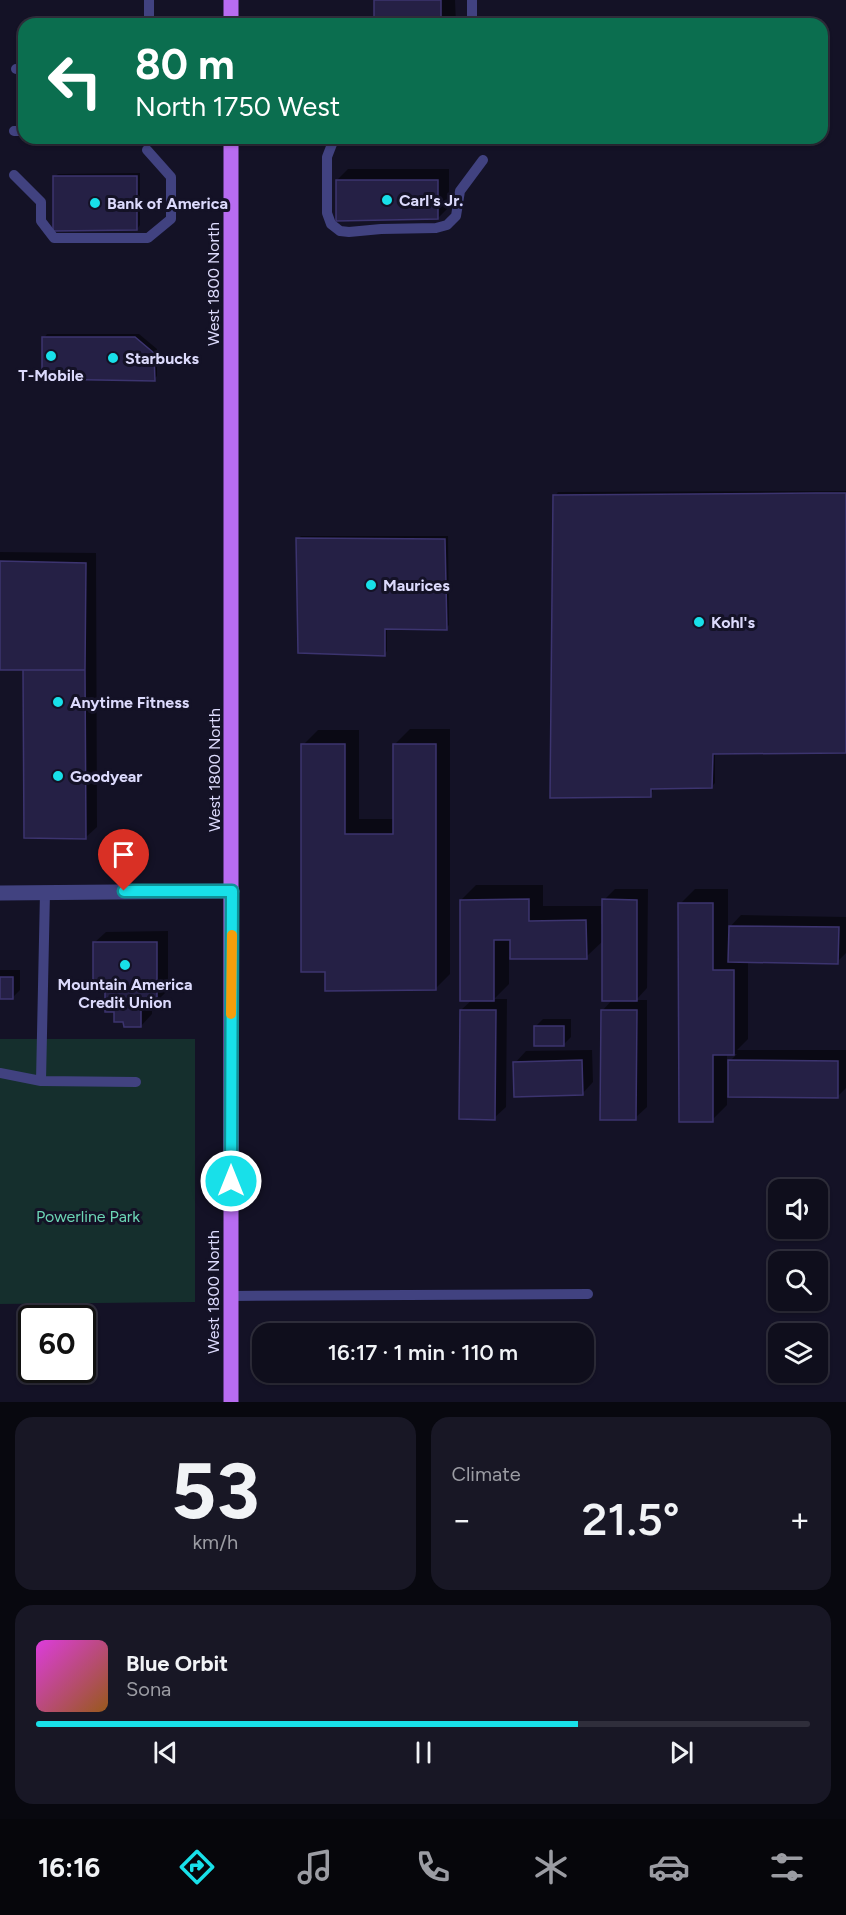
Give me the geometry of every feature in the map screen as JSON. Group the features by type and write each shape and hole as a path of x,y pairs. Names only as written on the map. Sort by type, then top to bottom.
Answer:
{"main road":[{"path":"231,0 231,18"},
{"name":"West 1800 North","path":"231,144 231,1402"}],"street":[{"path":"0,893 232,891"}],"lane":[{"path":"149,0 149,18"},
{"path":"472,0 472,18"},
{"path":"332,144 327,157 327,213 331,224 340,231 349,232 436,228 447,225 456,216 460,191 483,160"},
{"path":"14,176 41,202 41,221 54,238 148,238 171,219 171,177 147,150"},
{"path":"41,1081 45,892"},
{"path":"0,1073 41,1081 136,1082"},
{"path":"231,1296 588,1294"}],"green space":[{"name":"Powerline Park","path":"0,1039 195,1039 195,1302 0,1304"}],"building":[{"path":"374,0 441,0 441,18 374,18"},
{"name":"Bank of America","path":"53,176 137,176 137,230 53,231"},
{"name":"Carl's Jr.","path":"336,180 438,180 438,219 336,221"},
{"path":"42,337 135,337 154,353 155,381 42,379"},
{"name":"Kohl's","path":"846,493 846,753 713,754 712,788 651,789 651,797 550,798 553,495"},
{"path":"296,538 445,539 447,630 385,629 385,656 298,653"},
{"path":"0,561 86,563 85,670 0,670"},
{"path":"23,670 85,670 86,839 24,838"},
{"path":"301,744 345,744 345,834 393,834 393,744 436,744 436,990 325,991 325,972 301,972"},
{"path":"529,899 529,921 586,920 587,959 510,959 510,940 494,940 494,1001 460,1001 460,900"},
{"path":"602,899 637,900 637,1001 602,1001"},
{"path":"678,903 713,903 713,970 734,970 734,1055 713,1055 713,1122 679,1122"},
{"path":"729,926 839,927 838,964 728,962"},
{"name":"Mountain America Credit Union","path":"93,942 157,942 157,1003 141,1003 141,1027 124,1027 123,1022 114,1022 114,1012 105,1012 105,988 93,988"},
{"path":"0,977 13,977 13,999 0,999"},
{"path":"460,1010 496,1010 495,1120 459,1119"},
{"path":"601,1010 637,1010 636,1120 600,1120"},
{"path":"534,1026 564,1026 564,1046 534,1046"},
{"path":"582,1060 583,1095 514,1097 513,1062"},
{"path":"728,1060 838,1061 838,1098 728,1097"}],"slow traffic":[{"path":"231,1014 232,935"}],"place":[{"name":"Carl's Jr.","path":"387,200"},
{"name":"Bank of America","path":"95,203"},
{"name":"T-Mobile","path":"51,356"},
{"name":"Starbucks","path":"113,358"},
{"name":"Maurices","path":"371,585"},
{"name":"Kohl's","path":"699,622"},
{"name":"Anytime Fitness","path":"58,702"},
{"name":"Goodyear","path":"58,776"},
{"name":"Mountain America Credit Union","path":"125,965"}],"route":[{"path":"124,891 232,891 231,1181"}]}
